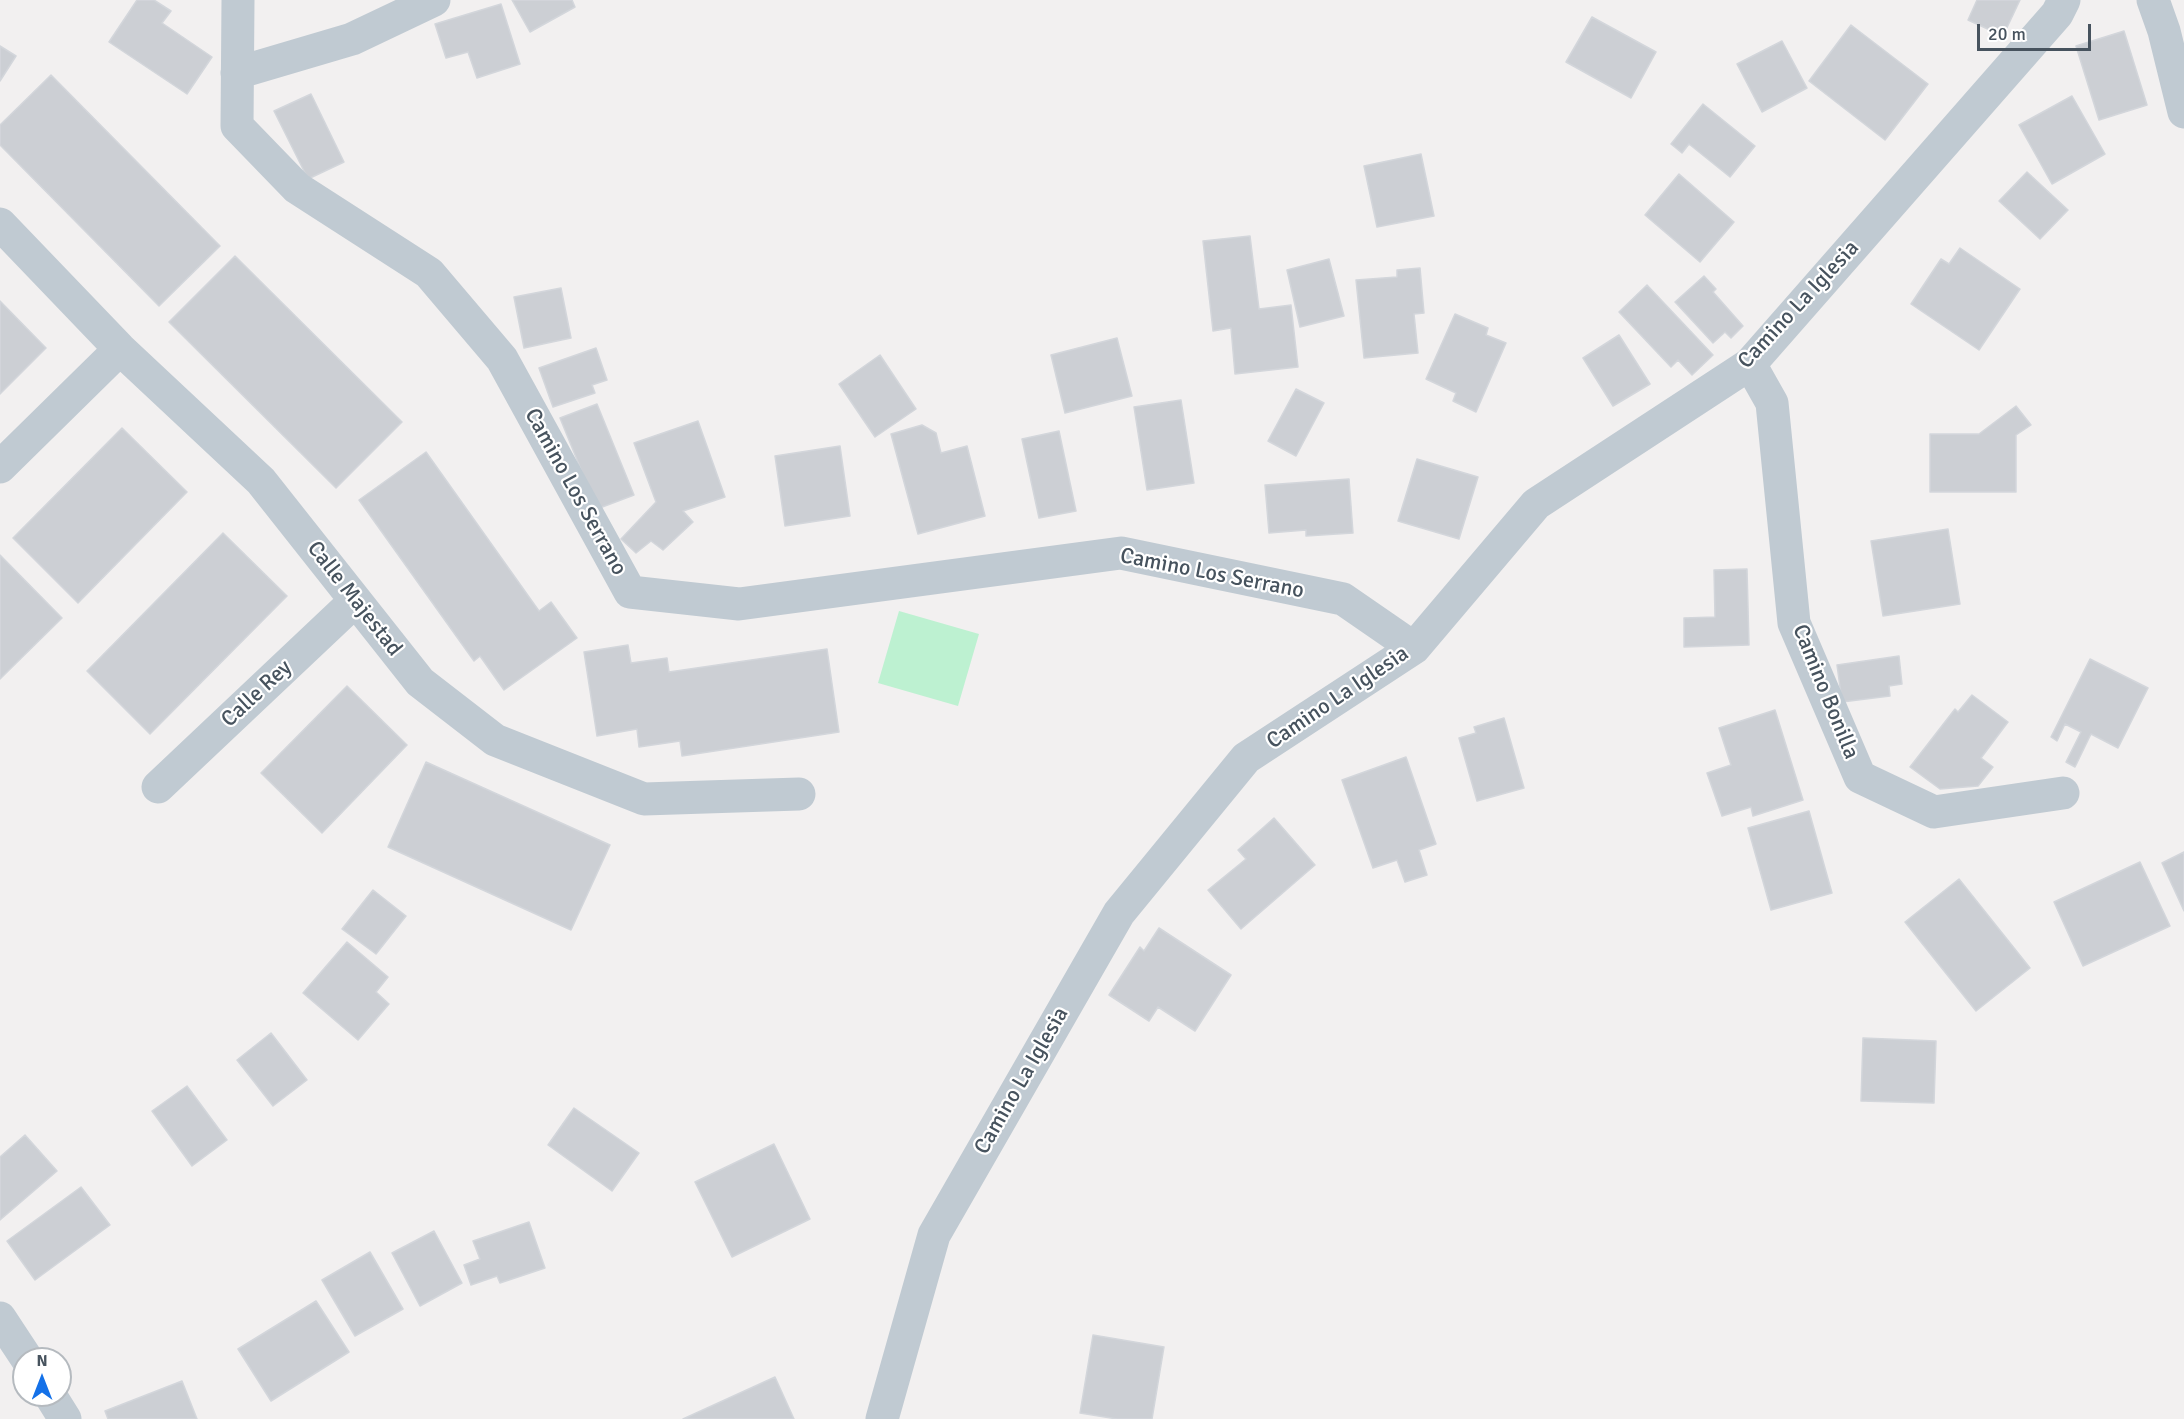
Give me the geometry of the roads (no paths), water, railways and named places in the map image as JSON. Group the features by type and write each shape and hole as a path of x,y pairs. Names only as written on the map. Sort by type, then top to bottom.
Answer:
{"street":[{"name":"Camino Los Serrano","path":"238,0 237,126 297,188 429,273 502,358 630,592 739,604 1121,553 1343,599 1414,648"},
{"path":"237,73 352,39 434,0"},
{"name":"Camino La Iglesia","path":"882,1419 934,1235 1119,913 1246,758 1414,648 1536,504 1750,364 2057,14 2064,0"},
{"path":"2153,0 2164,31 2184,112"},
{"name":"Calle Majestad","path":"0,224 120,349 261,482 420,682 495,740 644,799 800,794"},
{"path":"0,468 120,349"},
{"name":"Camino Bonilla","path":"1750,364 1772,403 1794,623 1860,777 1934,812 2063,793"},
{"name":"Calle Rey","path":"158,787 355,601"},
{"path":"0,1318 19,1347"}]}
